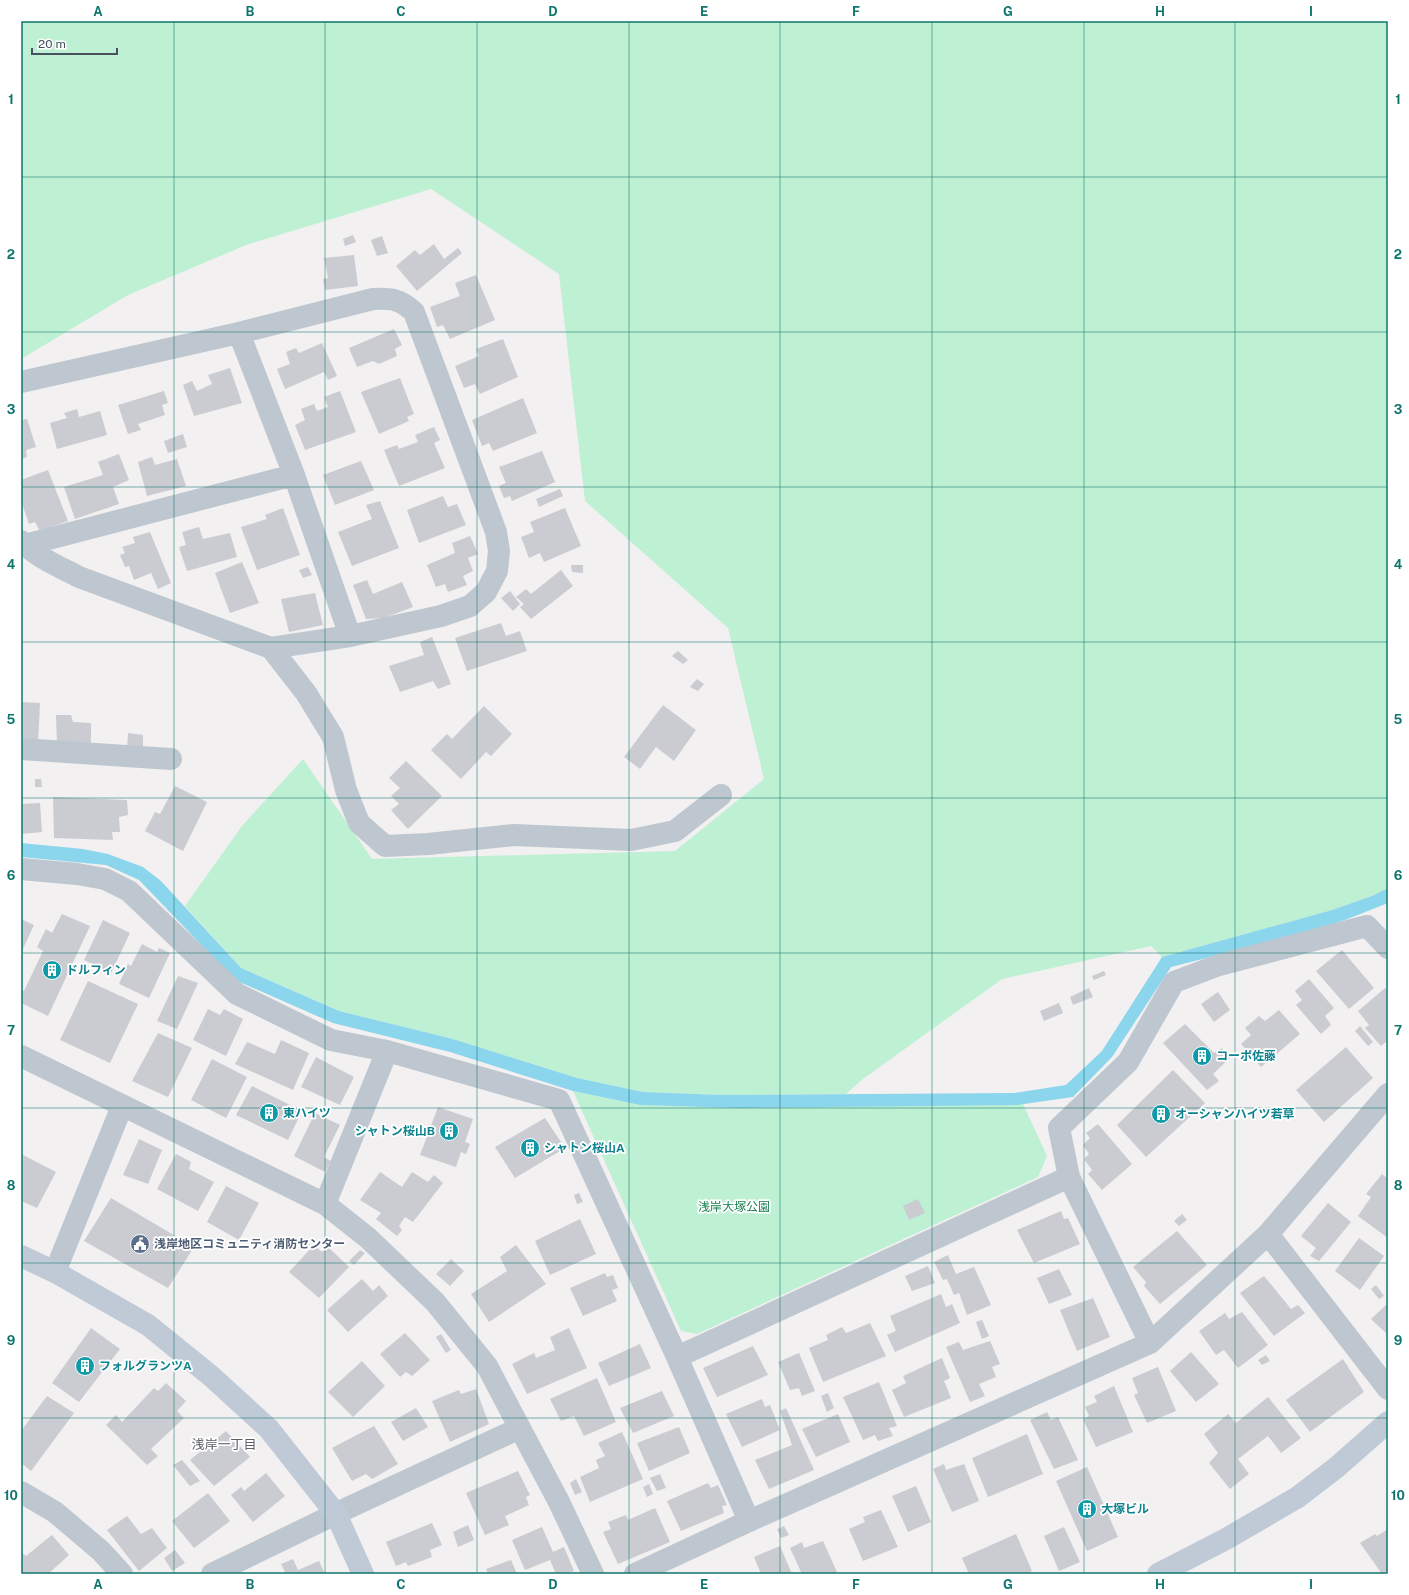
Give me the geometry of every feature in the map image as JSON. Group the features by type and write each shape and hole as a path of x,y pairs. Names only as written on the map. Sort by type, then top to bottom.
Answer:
{"street":[{"path":"21,382 240,333 372,299 389,298 405,304 414,312 496,532 499,550 497,571 486,592 470,606 441,616 350,636 271,648 79,577 54,564 23,543"},
{"path":"240,333 294,475 350,636"},
{"path":"23,543 294,475"},
{"path":"271,648 306,693 333,737 346,790 359,823 385,846 428,844 514,834 631,840 675,831 721,795"},
{"path":"21,749 171,759"},
{"path":"21,869 77,874 105,879 129,891 237,994 331,1040 387,1050 559,1100 677,1357 749,1521"},
{"path":"1150,1343 1069,1178 1059,1128 1128,1062 1174,982 1219,965 1367,926 1388,948"},
{"path":"325,1204 387,1050"},
{"path":"21,1056 325,1204 368,1238 435,1302 486,1366 559,1502 593,1574"},
{"path":"635,1574 749,1521 1150,1343 1268,1234 1388,1094"},
{"path":"55,1272 122,1106"},
{"path":"677,1357 1069,1178"},
{"path":"1268,1234 1388,1389"},
{"path":"21,1256 55,1272 148,1325 211,1376 269,1430 336,1514 363,1574"},
{"path":"1158,1574 1226,1539 1298,1497 1338,1467 1388,1422"},
{"path":"212,1574 520,1428"},
{"path":"21,1492 55,1512 101,1551 122,1574"}],"green space":[{"path":"21,21 1388,21 1388,888 1372,896 1332,910 1162,957 1151,946 1002,979 863,1079 846,1094 722,1095 643,1092 577,1078 453,1039 339,1011 241,968 185,906 242,826 303,759 372,859 675,851 764,779 728,628 585,501 559,274 431,189 246,245 128,295 21,359"},
{"name":"浅岸大塚公園","path":"573,1091 640,1105 737,1108 1023,1104 1047,1156 1038,1177 697,1334 681,1331"}],"water":[{"path":"21,843 83,849 108,854 143,867 161,881 241,968 339,1011 453,1039 577,1078 643,1092 722,1095 1014,1093 1066,1085 1102,1051 1162,957 1332,910 1372,896 1388,888 1388,903 1345,920 1305,933 1171,967 1112,1057 1073,1097 1017,1105 737,1108 640,1105 573,1091 450,1052 333,1023 235,980 139,880 106,865 21,857"}],"building":[{"path":"353,235 356,242 345,246 343,239"},
{"path":"382,236 388,253 377,256 371,240"},
{"path":"434,244 444,259 458,248 462,253 417,291 396,266 415,250 420,255"},
{"path":"354,255 358,286 325,290 323,279 328,278 324,258"},
{"path":"476,275 495,320 450,339 443,325 437,327 430,307 460,296 455,283"},
{"path":"394,329 402,345 395,349 397,356 379,364 373,361 357,367 349,348"},
{"path":"503,339 518,377 480,394 475,384 464,388 455,366 479,356 476,349"},
{"path":"322,343 337,376 328,380 324,372 285,389 277,369 290,364 286,352 296,348 299,353"},
{"path":"230,368 242,403 194,416 183,385 192,381 197,391 212,384 208,375"},
{"path":"400,378 414,414 407,417 409,421 379,434 361,392"},
{"path":"164,391 168,403 162,405 165,415 138,424 141,430 128,434 118,405"},
{"path":"340,391 356,432 305,450 295,425 305,420 301,409 314,404 317,411 328,407 324,397"},
{"path":"523,398 537,433 493,451 489,443 482,446 472,420"},
{"path":"77,409 79,417 100,411 107,435 57,449 50,423 67,418 64,413"},
{"path":"27,419 36,447 26,450 27,457 21,459 21,420"},
{"path":"434,427 440,440 434,443 445,468 399,486 384,450 397,445 399,449 418,442 415,435"},
{"path":"183,434 187,447 168,453 164,441"},
{"path":"542,451 555,482 512,501 510,496 504,498 499,486 506,483 499,467"},
{"path":"119,454 129,480 113,487 119,504 75,519 64,487 103,475 98,462"},
{"path":"152,457 155,465 177,459 186,486 147,496 138,462"},
{"path":"361,461 374,490 335,505 323,475"},
{"path":"48,470 68,521 40,531 35,522 29,524 21,501 21,480"},
{"path":"560,489 563,496 539,507 536,499"},
{"path":"443,496 448,507 457,504 466,525 419,543 407,510"},
{"path":"380,501 399,548 352,566 338,532 372,519 366,505"},
{"path":"283,508 300,555 257,570 241,527 267,519 265,515"},
{"path":"565,508 581,546 544,562 540,553 529,558 521,537 534,532 530,522"},
{"path":"199,527 203,539 230,533 237,557 187,571 179,547 186,545 182,532"},
{"path":"150,532 171,583 158,589 151,573 134,580 129,566 125,567 120,555 125,553 122,547 135,543 133,537"},
{"path":"470,536 478,554 468,558 473,571 463,576 467,585 448,592 445,584 436,587 427,565 455,553 452,543"},
{"path":"242,562 259,603 230,613 215,573"},
{"path":"571,565 583,565 583,573 572,572"},
{"path":"308,567 312,575 303,578 299,570"},
{"path":"561,570 573,586 531,619 520,607 524,604 516,597 526,589 531,594"},
{"path":"367,580 373,594 402,582 413,607 384,618 366,619 353,585"},
{"path":"510,591 520,604 513,611 501,598"},
{"path":"315,593 323,625 289,632 281,599"},
{"path":"501,623 506,636 520,631 527,651 467,671 455,638"},
{"path":"432,637 451,684 438,689 433,681 400,692 389,666 424,655 420,642"},
{"path":"678,651 688,660 683,664 672,656"},
{"path":"697,679 704,684 698,691 690,687"},
{"path":"21,702 40,703 38,745 21,744"},
{"path":"663,705 696,730 674,761 656,747 640,769 624,757"},
{"path":"484,706 512,734 491,756 486,752 461,779 431,750 447,734 452,739"},
{"path":"56,715 71,715 73,722 91,723 91,747 57,745"},
{"path":"128,733 143,735 143,753 127,752"},
{"path":"406,761 442,796 408,829 391,810 399,804 391,796 400,788 389,778"},
{"path":"35,779 41,779 42,787 35,787"},
{"path":"175,786 207,802 183,851 145,831 155,812 160,814"},
{"path":"53,797 127,800 128,815 119,817 120,832 112,832 113,840 54,838"},
{"path":"40,803 42,832 21,834 21,804"},
{"name":"ドルフィン","path":"62,914 90,926 48,1016 21,1003 21,990 24,991 43,951 37,947 46,929 52,933"},
{"path":"21,919 34,925 21,953"},
{"path":"103,920 130,933 111,973 84,960"},
{"path":"142,944 157,952 159,948 170,953 149,998 119,984 128,964 131,966"},
{"path":"1342,950 1374,988 1349,1009 1316,971"},
{"path":"1104,971 1106,975 1094,980 1092,976"},
{"path":"178,976 198,983 177,1029 157,1021"},
{"path":"1309,979 1334,1008 1325,1016 1331,1025 1321,1034 1296,1005 1302,1000 1295,991"},
{"path":"88,981 138,1004 110,1063 60,1040"},
{"path":"1089,988 1093,997 1073,1005 1070,997"},
{"path":"1385,988 1388,991 1388,1045 1386,1042 1381,1046 1365,1028 1369,1025 1358,1011"},
{"path":"1218,992 1230,1010 1214,1022 1201,1004"},
{"path":"1059,1003 1063,1013 1044,1021 1040,1011"},
{"path":"208,1009 220,1015 224,1009 243,1019 226,1056 193,1040"},
{"path":"1279,1010 1300,1034 1261,1067 1241,1044 1251,1035 1245,1028 1259,1016 1265,1021"},
{"name":"コーポ佐藤","path":"1185,1024 1214,1053 1222,1048 1230,1058 1213,1074 1219,1081 1207,1090 1163,1043"},
{"path":"1360,1026 1373,1042 1368,1046 1355,1031"},
{"path":"158,1033 192,1048 168,1097 132,1081"},
{"path":"281,1040 309,1053 293,1090 235,1064 247,1042 275,1054"},
{"path":"1346,1047 1373,1078 1324,1122 1296,1090"},
{"path":"316,1057 354,1077 340,1105 301,1087"},
{"path":"212,1059 247,1077 226,1118 191,1100"},
{"name":"オーシャンハイツ若草","path":"1173,1070 1205,1103 1146,1157 1117,1125"},
{"name":"東ハイツ","path":"252,1086 302,1111 288,1140 236,1115"},
{"name":"シャトン桜山B","path":"438,1107 473,1119 465,1142 470,1144 466,1154 461,1152 456,1167 420,1155"},
{"path":"315,1113 340,1125 324,1157 331,1161 325,1172 294,1156"},
{"name":"シャトン桜山A","path":"545,1118 565,1148 515,1178 495,1147"},
{"path":"1098,1124 1132,1164 1102,1190 1088,1174 1092,1170 1084,1159 1089,1154 1083,1145 1090,1138 1086,1133"},
{"path":"139,1139 162,1150 148,1184 123,1175"},
{"path":"21,1154 56,1172 37,1208 21,1201"},
{"path":"176,1154 191,1162 189,1169 214,1182 198,1211 157,1189"},
{"path":"380,1172 402,1187 412,1172 428,1182 434,1175 443,1183 413,1222 405,1217 399,1226 402,1230 397,1236 376,1219 381,1213 360,1200"},
{"path":"1382,1174 1388,1179 1388,1238 1358,1216 1371,1197 1366,1194"},
{"path":"226,1186 259,1203 239,1240 207,1222"},
{"path":"579,1193 583,1202 577,1204 574,1195"},
{"name":"浅岸地区コミュニティ消防センター","path":"111,1198 194,1247 168,1288 84,1241"},
{"path":"918,1199 925,1213 909,1220 903,1206"},
{"path":"1328,1203 1351,1222 1319,1261 1310,1256 1316,1248 1301,1236"},
{"path":"1061,1211 1064,1219 1068,1218 1080,1244 1034,1263 1017,1230"},
{"path":"1182,1214 1187,1220 1179,1226 1174,1221"},
{"path":"580,1219 596,1254 550,1275 535,1241"},
{"path":"1177,1231 1207,1265 1160,1304 1144,1286 1146,1282 1133,1267"},
{"path":"1359,1238 1384,1256 1360,1290 1335,1271"},
{"path":"314,1245 322,1252 327,1246 349,1267 319,1298 289,1272"},
{"path":"516,1245 546,1284 489,1322 471,1294 507,1271 500,1257"},
{"path":"360,1250 365,1253 354,1265 349,1261"},
{"path":"948,1255 956,1274 974,1267 991,1305 967,1315 959,1293 954,1295 947,1279 943,1280 934,1262"},
{"path":"451,1259 464,1271 450,1286 436,1274"},
{"path":"928,1266 935,1283 912,1291 905,1276"},
{"path":"1059,1269 1072,1295 1049,1304 1037,1278"},
{"path":"605,1273 607,1277 613,1275 618,1288 612,1290 617,1301 583,1316 570,1288"},
{"path":"1264,1276 1291,1309 1298,1305 1305,1313 1274,1336 1240,1293"},
{"path":"362,1279 373,1291 379,1285 388,1296 348,1332 327,1310"},
{"path":"1376,1285 1384,1296 1379,1299 1371,1289"},
{"path":"941,1294 946,1307 952,1304 960,1323 895,1352 887,1335 896,1331 890,1316"},
{"path":"1093,1298 1110,1337 1077,1351 1060,1310"},
{"path":"1388,1303 1388,1335 1371,1319"},
{"path":"1242,1312 1268,1345 1238,1368 1224,1350 1216,1355 1199,1331 1225,1313 1229,1319"},
{"path":"982,1320 989,1336 982,1339 976,1322"},
{"path":"870,1323 886,1356 823,1382 809,1348 828,1340 826,1335 842,1327 846,1333"},
{"name":"フォルグランツA","path":"91,1328 120,1349 79,1402 52,1383"},
{"path":"569,1328 587,1368 527,1394 512,1364 534,1353 536,1358 555,1350 550,1337"},
{"path":"405,1333 430,1360 412,1376 406,1372 400,1377 380,1354"},
{"path":"441,1334 451,1350 446,1353 436,1337"},
{"path":"990,1341 1000,1364 992,1367 996,1377 979,1384 985,1396 970,1402 946,1347 959,1342 963,1350"},
{"path":"640,1344 651,1368 609,1386 598,1363"},
{"path":"753,1346 768,1375 717,1397 703,1368"},
{"path":"1191,1352 1219,1384 1196,1402 1170,1371"},
{"path":"799,1353 815,1391 802,1396 799,1388 790,1390 778,1362"},
{"path":"1266,1355 1270,1361 1262,1365 1258,1360"},
{"path":"942,1358 950,1378 944,1381 951,1398 904,1417 892,1390 906,1383 903,1376"},
{"path":"1343,1359 1364,1392 1310,1432 1286,1400"},
{"path":"362,1361 385,1386 353,1417 328,1392"},
{"path":"1158,1367 1176,1411 1147,1423 1134,1395 1138,1393 1132,1378"},
{"path":"597,1378 616,1422 584,1436 574,1416 561,1421 550,1399"},
{"path":"879,1382 897,1426 889,1428 893,1436 878,1441 875,1435 863,1440 843,1397"},
{"path":"166,1383 186,1401 177,1411 184,1418 151,1449 158,1456 147,1465 106,1425 116,1415 122,1422 154,1388 158,1391"},
{"path":"1114,1386 1133,1432 1096,1447 1083,1419 1089,1416 1085,1407 1097,1402 1094,1396"},
{"path":"476,1389 489,1424 450,1442 432,1401 459,1390 461,1394"},
{"path":"662,1391 674,1416 633,1433 620,1408"},
{"path":"828,1393 834,1408 827,1412 821,1396"},
{"path":"47,1396 74,1413 31,1471 21,1463 21,1431"},
{"path":"1268,1397 1301,1438 1281,1453 1268,1436 1238,1459 1249,1474 1230,1489 1209,1463 1218,1453 1204,1434 1228,1414 1236,1423"},
{"path":"762,1399 765,1407 770,1405 780,1430 742,1447 726,1414"},
{"path":"416,1408 428,1427 403,1441 391,1422"},
{"path":"786,1408 814,1470 769,1489 755,1460 792,1445 780,1411"},
{"path":"1047,1412 1051,1420 1058,1417 1078,1460 1054,1469 1030,1420"},
{"path":"838,1414 850,1442 816,1457 802,1429"},
{"path":"374,1426 398,1464 372,1479 366,1474 352,1481 332,1448"},
{"path":"679,1427 690,1453 649,1471 637,1443"},
{"path":"226,1431 250,1457 214,1486 190,1460"},
{"path":"622,1432 643,1479 590,1502 580,1477 599,1468 596,1460 605,1456 598,1443"},
{"path":"1027,1434 1043,1474 988,1497 972,1458"},
{"path":"182,1460 200,1481 190,1486 173,1465"},
{"path":"944,1464 946,1470 964,1464 979,1501 952,1512 933,1469"},
{"name":"大塚ビル","path":"1087,1467 1118,1537 1087,1551 1056,1481"},
{"path":"518,1471 530,1495 526,1497 529,1505 505,1516 509,1525 485,1535 466,1493"},
{"path":"266,1473 285,1496 253,1522 231,1495 241,1487 244,1491"},
{"path":"660,1474 666,1488 657,1491 650,1478"},
{"path":"576,1479 582,1492 575,1495 570,1483"},
{"path":"708,1483 711,1488 718,1485 727,1505 722,1506 724,1513 681,1531 667,1501"},
{"path":"649,1484 653,1494 647,1497 643,1487"},
{"path":"916,1486 931,1522 908,1532 892,1496"},
{"path":"208,1493 230,1521 194,1548 172,1521"},
{"path":"655,1508 670,1542 618,1564 603,1532 611,1529 608,1522 626,1515 628,1520"},
{"path":"881,1510 898,1547 863,1561 849,1529 865,1522 863,1517"},
{"path":"127,1516 141,1534 152,1528 167,1548 139,1571 107,1530"},
{"path":"432,1523 442,1545 430,1550 432,1557 408,1566 406,1562 396,1566 386,1542"},
{"path":"468,1525 474,1540 458,1547 453,1532"},
{"path":"784,1526 789,1535 781,1538 777,1529"},
{"path":"542,1527 553,1552 564,1547 574,1571 564,1574 556,1574 550,1560 525,1570 512,1540"},
{"path":"1064,1527 1080,1562 1059,1571 1044,1536"},
{"path":"1388,1529 1388,1570 1382,1574 1360,1543 1375,1534 1377,1536"},
{"path":"1016,1534 1032,1571 1025,1574 969,1574 962,1558"},
{"path":"52,1535 69,1555 48,1574 24,1574 21,1571 21,1552 26,1556"},
{"path":"823,1541 837,1572 832,1574 802,1574 790,1548 802,1542 804,1548"},
{"path":"780,1546 792,1574 761,1574 754,1557"},
{"path":"175,1550 185,1563 172,1571 164,1558"},
{"path":"293,1559 298,1570 319,1561 325,1574 286,1574 281,1564"},
{"path":"511,1560 517,1574 488,1574 486,1569"}],"place":[{"name":"ドルフィン","path":"52,970"},
{"name":"コーポ佐藤","path":"1202,1056"},
{"name":"東ハイツ","path":"269,1113"},
{"name":"オーシャンハイツ若草","path":"1161,1114"},
{"name":"シャトン桜山B","path":"449,1131"},
{"name":"シャトン桜山A","path":"530,1148"},
{"name":"浅岸地区コミュニティ消防センター","path":"140,1244"},
{"name":"フォルグランツA","path":"85,1366"},
{"name":"大塚ビル","path":"1087,1509"}],"district":[{"name":"浅岸一丁目","path":"224,1444"}]}
